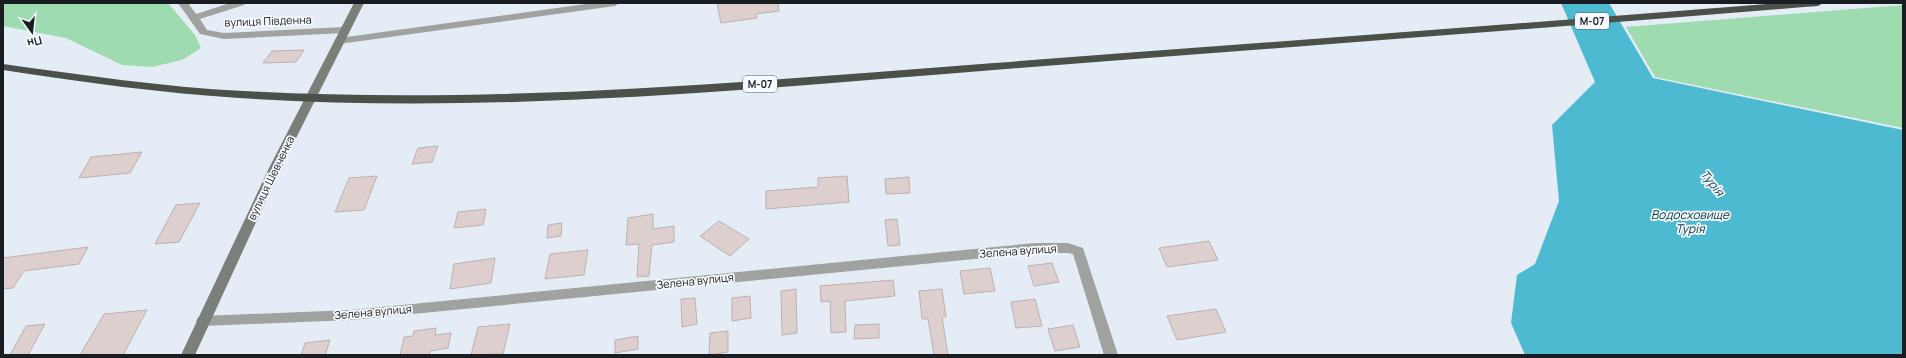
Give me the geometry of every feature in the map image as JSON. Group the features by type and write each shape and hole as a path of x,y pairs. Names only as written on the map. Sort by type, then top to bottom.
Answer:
{"highway":[{"name":"М-07","path":"3,67 111,82 194,91 312,97 433,100 564,96 814,81 1818,3"}],"street":[{"name":"вулиця Південна","path":"184,3 204,32 224,36 344,30"},
{"path":"194,18 240,3"},
{"name":"вулиця Шевченка","path":"188,355 275,168 359,3"},
{"path":"339,42 615,3"},
{"name":"Зелена вулиця","path":"203,321 351,315 1027,248 1068,248 1078,251 1111,355"}],"green space":[{"path":"3,3 168,3 195,35 201,48 182,60 152,67 122,65 66,38 3,26"},
{"path":"1903,5 1903,128 1655,77 1626,27"}],"water":[{"name":"Водосховище Турія","path":"1561,3 1609,3 1653,78 1903,130 1903,355 1525,355 1511,323 1517,275 1535,264 1559,201 1552,125 1595,82"}],"building":[{"path":"717,3 778,3 779,11 756,14 757,18 721,23"},
{"path":"304,50 296,62 263,63 272,51"},
{"path":"438,146 432,162 412,164 418,148"},
{"path":"142,152 130,173 79,178 91,157"},
{"path":"377,176 364,210 335,212 349,178"},
{"path":"847,176 849,202 766,209 766,191 818,187 818,178"},
{"path":"909,177 910,193 886,194 885,179"},
{"path":"200,203 179,242 155,244 176,205"},
{"path":"486,209 483,225 454,228 458,212"},
{"path":"653,214 653,229 674,226 674,242 652,245 649,276 637,277 639,244 626,245 628,218"},
{"path":"897,219 900,245 888,246 885,220"},
{"path":"719,221 749,239 730,256 700,236"},
{"path":"562,223 561,236 547,238 548,225"},
{"path":"1209,241 1218,260 1167,267 1159,248"},
{"path":"88,247 79,264 24,271 13,288 3,289 3,258"},
{"path":"588,250 584,275 545,279 550,254"},
{"path":"495,258 491,283 450,289 454,264"},
{"path":"1052,263 1059,282 1034,286 1028,266"},
{"path":"990,268 995,291 964,294 960,271"},
{"path":"893,280 895,296 845,301 846,332 831,333 830,301 821,302 820,286"},
{"path":"796,289 797,333 782,335 781,291"},
{"path":"942,289 946,317 942,317 948,355 934,355 928,319 922,319 919,291"},
{"path":"750,296 751,318 732,321 732,298"},
{"path":"695,298 697,324 682,327 681,299"},
{"path":"1035,299 1042,326 1016,328 1011,302"},
{"path":"1216,309 1226,332 1177,340 1167,316"},
{"path":"147,310 123,355 80,355 104,314"},
{"path":"45,324 28,355 10,355 26,326"},
{"path":"510,324 503,354 471,355 478,327"},
{"path":"879,324 879,338 854,339 855,325"},
{"path":"1073,325 1080,347 1055,351 1048,329"},
{"path":"436,328 435,335 451,333 448,348 430,351 429,355 400,355 404,337 413,336 414,331"},
{"path":"728,331 728,352 709,355 710,333"},
{"path":"638,336 638,349 615,353 615,340"},
{"path":"330,340 325,355 301,355 305,343"}],"water label":[{"name":"Турія","path":"1712,183"}]}
